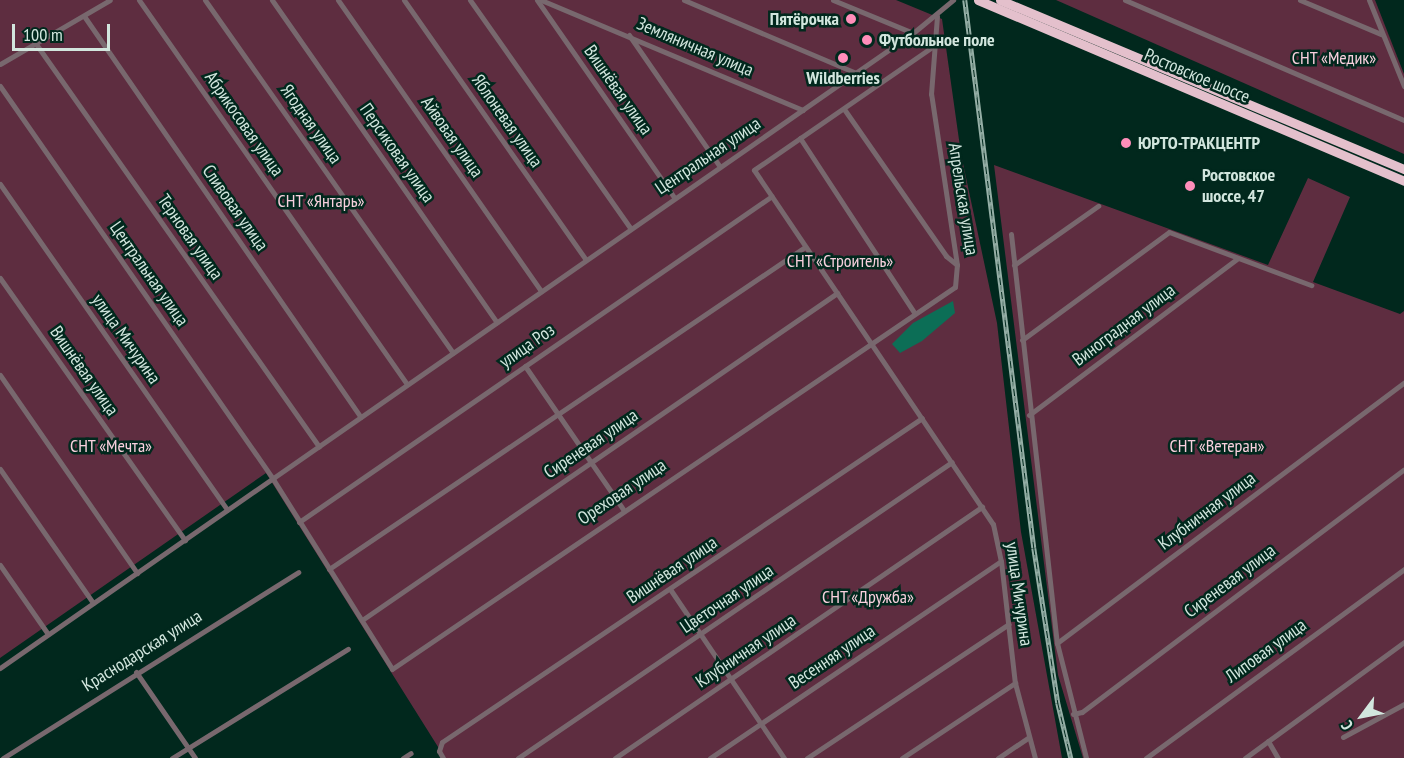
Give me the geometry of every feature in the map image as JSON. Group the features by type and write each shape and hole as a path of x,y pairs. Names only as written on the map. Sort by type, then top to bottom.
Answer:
{"highway":[{"name":"Ростовское шоссе","path":"978,0 1404,181"},
{"name":"Ростовское шоссе","path":"1000,0 1404,169"}],"street":[{"path":"0,64 110,0"},
{"name":"Абрикосовая улица","path":"139,0 407,384"},
{"name":"Ягодная улица","path":"205,0 453,354"},
{"name":"Персиковая улица","path":"272,0 497,322"},
{"name":"Айвовая улица","path":"338,0 541,291"},
{"name":"Яблоневая улица","path":"404,0 586,260"},
{"path":"470,0 630,228"},
{"name":"Земляничная улица","path":"539,0 629,35 803,110"},
{"name":"Вишнёвая улица","path":"539,0 674,197"},
{"path":"684,0 856,73"},
{"path":"833,0 914,33"},
{"name":"Центральная улица","path":"1,665 185,540 674,197 914,33 937,16 953,0"},
{"path":"1125,0 1404,120"},
{"path":"1300,0 1382,34"},
{"path":"1369,0 1404,86"},
{"name":"Сливовая улица","path":"84,16 361,417"},
{"name":"Апрельская улица","path":"871,342 955,287 957,265 931,94 937,16"},
{"path":"629,35 720,167"},
{"name":"Терновая улица","path":"36,44 319,447"},
{"path":"914,312 800,138 935,45"},
{"name":"Центральная улица","path":"0,87 273,478"},
{"path":"844,109 946,256 957,265"},
{"name":"улица Мичурина","path":"800,138 754,170 993,524 1001,561 1015,683 1035,758"},
{"name":"улица Мичурина","path":"0,184 227,510"},
{"name":"улица Роз","path":"299,522 772,196"},
{"path":"1014,264 1098,206"},
{"path":"1022,340 1169,232 1311,285"},
{"path":"1011,234 1029,415 1057,643 1073,714 1086,758"},
{"path":"329,569 806,247"},
{"name":"Виноградная улица","path":"1029,415 1238,258"},
{"name":"Вишнёвая улица","path":"0,278 185,540"},
{"name":"Сиреневая улица","path":"362,620 837,293"},
{"name":"Ореховая улица","path":"362,620 392,669 623,509 871,342"},
{"path":"525,366 623,509"},
{"path":"0,375 137,573"},
{"name":"Клубничная улица","path":"1057,643 1404,382"},
{"name":"Вишнёвая улица","path":"443,758 439,746 922,418"},
{"name":"Цветочная улица","path":"518,758 952,462"},
{"path":"0,469 93,603"},
{"name":"Сиреневая улица","path":"1073,714 1082,712 1404,469"},
{"path":"273,478 362,620"},
{"name":"Клубничная улица","path":"615,758 982,507"},
{"name":"Весенняя улица","path":"710,758 1001,561"},
{"path":"0,565 48,634"},
{"name":"Липовая улица","path":"1146,758 1404,569"},
{"name":"Краснодарская улица","path":"3,758 136,672 298,572"},
{"path":"670,589 784,758"},
{"path":"807,758 1008,624"},
{"path":"1245,758 1404,642"},
{"path":"172,758 348,649"},
{"path":"136,672 195,758"},
{"path":"902,758 1015,683"},
{"path":"1343,737 1404,704"},
{"path":"998,758 1029,737"},
{"path":"1268,741 1278,758"},
{"path":"403,758 411,753"}],"green space":[{"path":"0,0 896,0 942,19 961,154 997,323 1021,532 1062,758 445,758 266,473 0,658"},
{"name":"СНТ «Медик»","path":"1056,0 1375,0 1404,74 1404,154"},
{"name":"СНТ «Ветеран»","path":"994,165 1268,265 1308,178 1350,197 1313,282 1400,314 1404,311 1404,758 1083,758 1058,675"}],"shaded area":[{"path":"953,301 955,313 922,341 900,353 892,344 913,323"}],"railway":[{"path":"965,0 1034,548 1058,703 1071,758"}],"place":[{"name":"Пятёрочка","path":"851,19"},
{"name":"Футбольное поле","path":"867,40"},
{"name":"Wildberries","path":"843,58"},
{"name":"ЮРТО-ТРАКЦЕНТР","path":"1126,143"},
{"name":"Ростовское шоссе, 47","path":"1190,186"}],"park label":[{"name":"СНТ «Янтарь»","path":"321,201"},
{"name":"СНТ «Строитель»","path":"840,261"},
{"name":"СНТ «Мечта»","path":"111,446"},
{"name":"СНТ «Дружба»","path":"868,597"}]}
